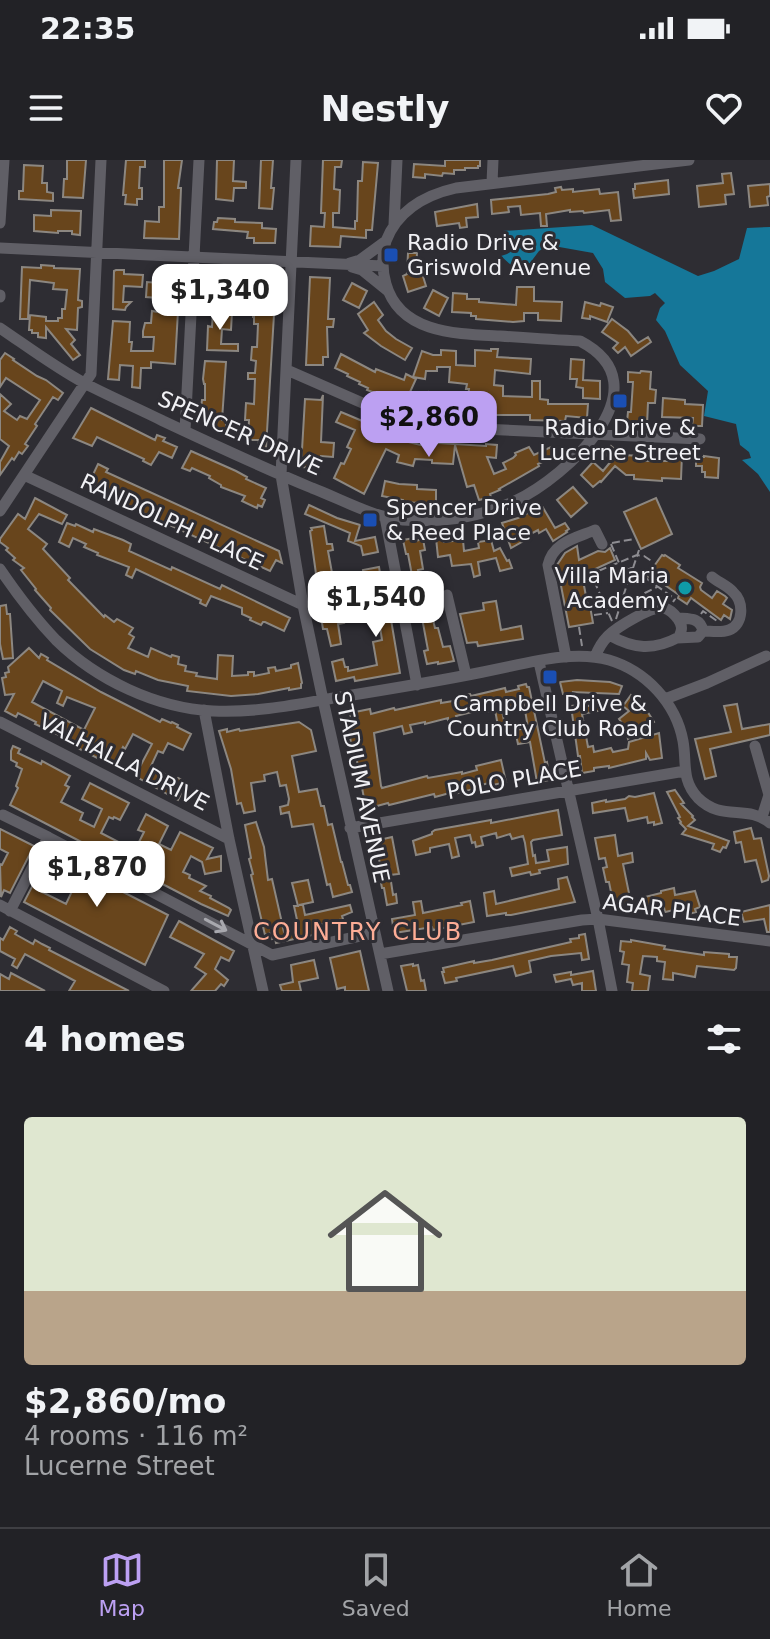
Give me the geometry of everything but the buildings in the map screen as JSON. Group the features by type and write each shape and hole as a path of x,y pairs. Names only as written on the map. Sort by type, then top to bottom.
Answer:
{"street":[{"path":"0,223 4,160"},
{"path":"0,511 91,374 101,160"},
{"path":"185,431 199,160"},
{"name":"STADIUM AVENUE","path":"296,160 281,475 303,605 388,991"},
{"path":"394,225 397,160"},
{"path":"492,183 493,160"},
{"path":"388,291 383,266 387,240 394,225 422,199 456,188 590,165 689,160"},
{"path":"344,264 360,260 387,240"},
{"path":"0,248 383,266"},
{"name":"SPENCER DRIVE","path":"0,328 84,383 281,475 385,517 441,520 499,507 552,479 584,450 614,400 611,371 590,346 580,341 451,334 434,330 400,309 388,291 362,270 344,264"},
{"path":"287,370 415,426 700,439"},
{"name":"RANDOLPH PLACE","path":"24,475 303,605"},
{"path":"385,517 417,685"},
{"path":"566,657 548,565 550,557 558,546 595,530 606,543"},
{"path":"0,569 34,616 82,662 109,679 151,698 181,707 259,710 566,657 589,657 623,665 636,672 665,699 683,739 685,771 691,789 712,808 729,813 750,813 766,820 769,795 755,746"},
{"path":"703,631 725,631 735,626 741,613 734,592 712,577"},
{"path":"447,595 466,675"},
{"path":"589,657 609,635 660,608 700,622 703,631"},
{"path":"609,635 625,644 640,647 670,642 682,631 673,614"},
{"path":"677,638 698,637 703,631"},
{"path":"665,699 766,656"},
{"path":"539,662 612,991"},
{"path":"204,710 263,991"},
{"name":"VALHALLA DRIVE","path":"0,722 229,839"},
{"name":"POLO PLACE","path":"350,828 685,771"},
{"path":"3,815 272,955 374,933"},
{"path":"48,837 5,908 164,991"},
{"name":"AGAR PLACE","path":"380,954 598,919 770,941"}],"path":[{"path":"634,539 606,543 619,563 628,569 635,569 675,599 673,614"},
{"path":"630,575 634,575 639,550"},
{"path":"628,569 630,575 613,622 591,574 637,555 653,562"},
{"path":"620,605 658,586"},
{"path":"643,594 647,603"},
{"path":"626,602 629,610"},
{"path":"696,620 703,611 725,631"},
{"path":"594,615 609,613"},
{"path":"579,627 589,657"}],"water":[{"path":"592,225 698,276 739,259 747,228 770,227 770,492 758,474 742,460 751,458 740,445 736,424 704,416 708,391 680,365 665,331 656,320 665,303 655,293 625,298 605,282 603,269 593,253 548,245 530,263 512,266 501,256 515,249 515,241 507,238 503,231"}],"place":[{"name":"Radio Drive & Griswold Avenue","path":"391,255"},
{"name":"Radio Drive & Lucerne Street","path":"620,401"},
{"name":"Spencer Drive & Reed Place","path":"370,520"},
{"name":"Villa Maria Academy","path":"685,588"},
{"name":"Campbell Drive & Country Club Road","path":"550,677"}],"district":[{"name":"COUNTRY CLUB","path":"358,932"}]}
